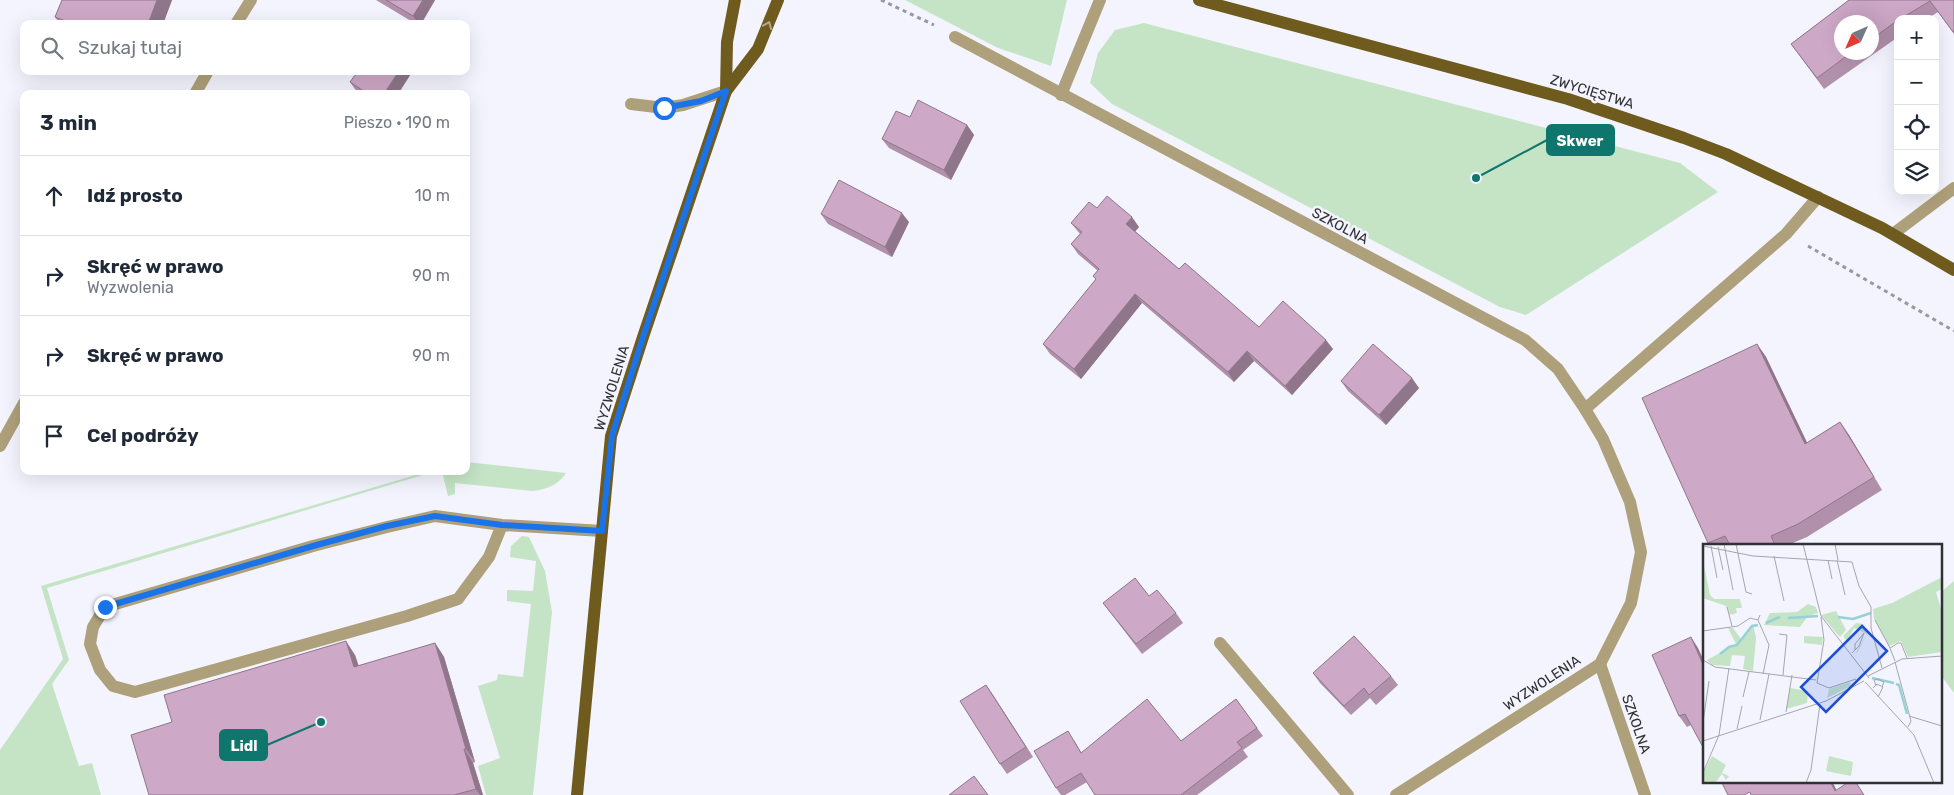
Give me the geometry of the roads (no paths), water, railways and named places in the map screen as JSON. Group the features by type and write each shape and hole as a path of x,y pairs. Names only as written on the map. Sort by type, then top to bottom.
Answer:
{"main road":[{"name":"WYZWOLENIA","path":"577,795 612,436 643,337 726,91 727,42 735,0"},
{"name":"WYZWOLENIA","path":"726,91 758,49 778,0"},
{"name":"ZWYCIĘSTWA","path":"1199,0 1474,73 1607,111 1726,154 1893,234 1954,270"}],"street":[{"path":"238,20 250,0"},
{"path":"1061,95 1100,0"},
{"name":"SZKOLNA","path":"955,37 1525,340 1558,369 1585,409"},
{"path":"197,90 206,75"},
{"path":"631,104 664,108 701,101 726,91"},
{"path":"1893,234 1954,188"},
{"path":"1585,409 1786,234 1818,197"},
{"name":"WYZWOLENIA","path":"1396,795 1600,664 1631,603 1642,552 1630,502 1603,439 1585,409"},
{"path":"0,446 20,410"},
{"path":"502,525 489,557 458,599 407,616 136,692 113,686 100,670 90,644 93,627 105,607 231,569 387,526 435,516 502,525 602,531"},
{"path":"1220,643 1348,795"},
{"name":"SZKOLNA","path":"1600,664 1645,795"}],"place":[{"name":"Skwer","path":"1476,178"},
{"name":"Lidl","path":"321,722"}]}
